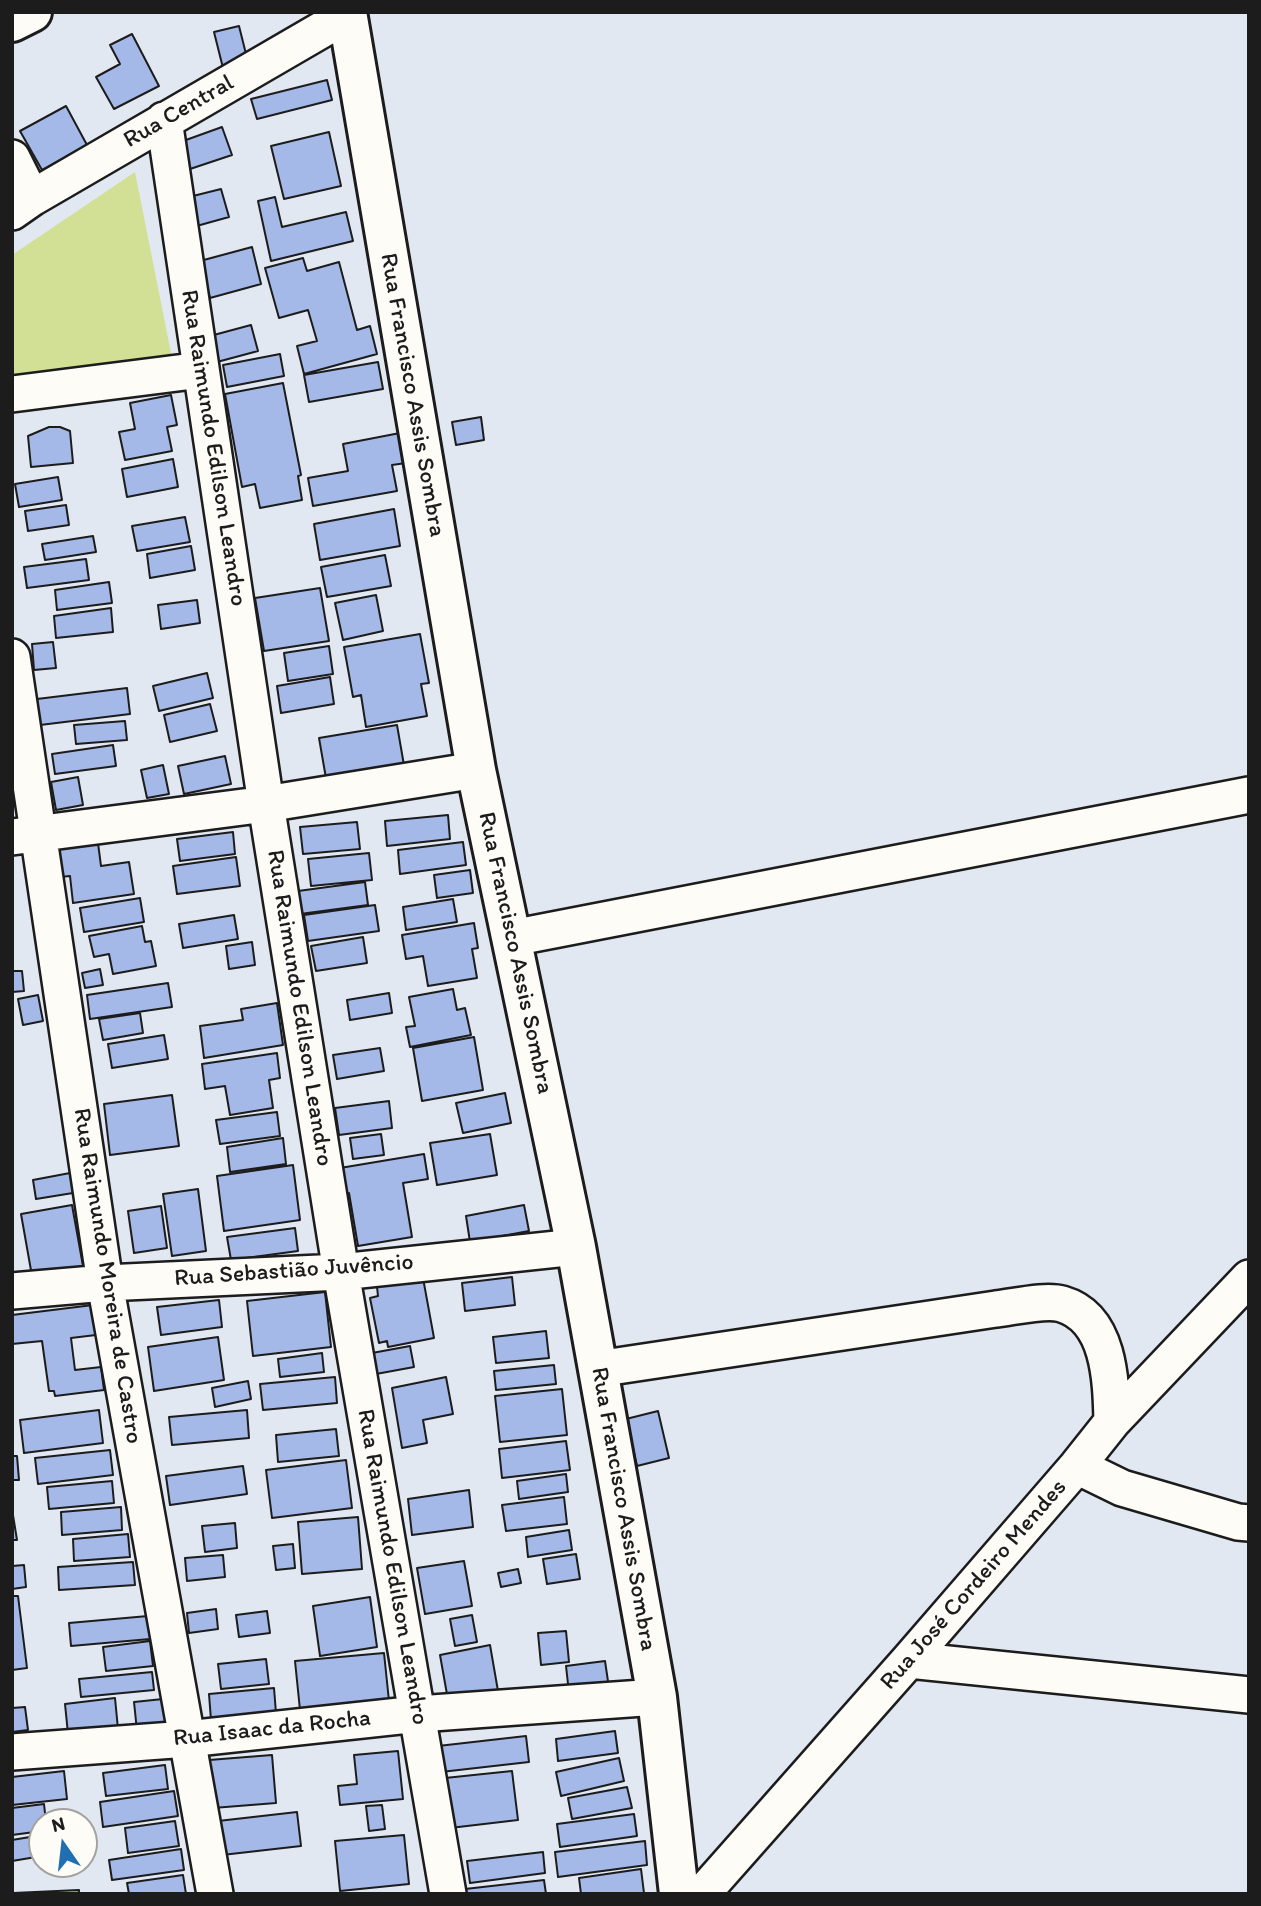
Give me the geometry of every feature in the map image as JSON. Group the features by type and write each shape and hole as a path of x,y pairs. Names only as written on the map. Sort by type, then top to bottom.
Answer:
{"street":[{"path":"12,22 32,12"},
{"name":"Rua Central","path":"22,205 347,13"},
{"name":"Rua Francisco Assis Sombra","path":"347,13 476,770 576,1247 657,1697 679,1894"},
{"name":"Rua Raimundo Edilson Leandro","path":"164,120 341,1272 448,1894"},
{"path":"12,158 22,205"},
{"path":"12,394 201,370"},
{"name":"Rua Raimundo Moreira de Castro","path":"12,657 25,836 215,1894"},
{"path":"25,836 267,804 476,770"},
{"path":"512,938 1249,795"},
{"name":"Rua Sebastião Juvêncio","path":"12,1291 105,1283 341,1272 576,1247"},
{"name":"Rua José Cordeiro Mendes","path":"702,1894 909,1660 1112,1422 1249,1278"},
{"path":"597,1369 996,1309 1061,1303 1086,1316 1104,1350 1111,1383 1112,1422"},
{"path":"1077,1465 1122,1488 1249,1523"},
{"path":"909,1660 1249,1695"},
{"name":"Rua Isaac da Rocha","path":"12,1752 187,1739 418,1714 657,1697"}],"green space":[{"path":"135,172 172,358 12,378 12,255"}],"building":[{"path":"239,26 248,62 223,68 214,32"},
{"path":"132,34 159,86 114,109 96,77 120,64 110,45"},
{"path":"327,80 332,100 257,119 251,99"},
{"path":"66,106 87,145 42,170 20,131"},
{"path":"222,127 232,155 181,172 172,145"},
{"path":"329,132 341,186 284,199 271,146"},
{"path":"221,189 229,217 193,227 185,198"},
{"path":"275,197 282,227 346,212 353,241 271,261 258,201"},
{"path":"252,247 261,284 210,298 200,261"},
{"path":"303,258 307,271 339,262 357,330 370,326 377,354 304,374 297,346 317,341 308,310 279,318 265,268"},
{"path":"251,325 258,351 217,362 210,336"},
{"path":"280,354 284,376 227,387 223,365"},
{"path":"378,362 383,389 309,402 304,375"},
{"path":"283,383 301,475 298,476 302,500 260,508 255,484 242,487 225,394"},
{"path":"171,395 177,425 167,427 172,451 125,460 119,432 135,429 130,403"},
{"path":"481,417 484,440 456,445 452,422"},
{"path":"49,427 70,431 73,463 31,467 28,436"},
{"path":"400,433 406,463 392,465 397,491 313,506 308,478 348,471 343,444"},
{"path":"173,459 178,487 127,497 122,469"},
{"path":"58,477 62,500 19,507 15,484"},
{"path":"66,505 69,525 28,531 25,511"},
{"path":"394,509 400,546 320,560 314,524"},
{"path":"185,517 190,542 137,551 132,526"},
{"path":"93,536 96,552 45,560 42,544"},
{"path":"191,546 195,570 150,578 147,554"},
{"path":"385,555 391,586 327,597 321,567"},
{"path":"86,559 89,580 27,588 24,567"},
{"path":"109,582 112,603 57,610 55,590"},
{"path":"320,588 329,641 264,651 255,598"},
{"path":"376,595 383,631 343,640 335,603"},
{"path":"197,600 200,623 161,629 158,605"},
{"path":"111,608 113,632 56,638 54,616"},
{"path":"420,634 429,683 421,684 427,716 366,727 361,695 353,697 344,647"},
{"path":"53,642 56,668 34,670 32,644"},
{"path":"329,646 333,674 288,681 284,653"},
{"path":"207,673 213,698 159,711 153,686"},
{"path":"330,677 334,704 281,713 277,686"},
{"path":"127,688 130,714 40,725 37,699"},
{"path":"210,704 217,731 170,742 164,715"},
{"path":"125,721 127,740 76,744 74,725"},
{"path":"397,725 405,771 327,784 319,738"},
{"path":"113,745 116,766 55,774 52,754"},
{"path":"225,756 231,784 184,794 178,766"},
{"path":"163,765 169,794 147,798 141,770"},
{"path":"78,777 83,805 56,810 51,782"},
{"path":"448,815 450,839 387,846 385,821"},
{"path":"357,822 360,849 303,854 300,827"},
{"path":"233,832 235,854 180,861 177,839"},
{"path":"463,842 466,865 400,874 398,850"},
{"path":"98,843 101,866 129,862 134,894 73,903 70,876 60,877 56,849"},
{"path":"369,853 372,880 311,886 308,859"},
{"path":"236,857 240,886 177,894 173,866"},
{"path":"470,870 473,893 437,898 434,875"},
{"path":"365,882 368,905 300,914 298,891"},
{"path":"140,898 144,922 84,932 80,908"},
{"path":"453,899 457,922 406,930 403,907"},
{"path":"375,905 379,931 308,941 304,915"},
{"path":"234,915 238,939 183,948 179,924"},
{"path":"474,923 478,948 472,949 477,978 428,986 423,956 406,959 402,935"},
{"path":"142,926 145,942 151,941 156,966 113,974 109,954 94,957 89,936"},
{"path":"363,937 367,963 316,971 311,946"},
{"path":"252,942 255,965 229,969 226,946"},
{"path":"100,969 103,985 85,988 82,973"},
{"path":"12,971 22,971 24,991 12,992"},
{"path":"168,983 172,1007 90,1019 87,995"},
{"path":"453,989 457,1010 465,1008 471,1035 410,1047 406,1027 415,1026 409,997"},
{"path":"389,993 392,1013 350,1020 347,1000"},
{"path":"38,995 43,1021 23,1025 18,999"},
{"path":"277,1003 283,1045 204,1058 200,1026 243,1020 241,1009"},
{"path":"140,1013 143,1033 103,1040 99,1019"},
{"path":"164,1035 168,1059 112,1068 108,1044"},
{"path":"474,1037 483,1090 422,1101 413,1048"},
{"path":"380,1048 384,1071 337,1079 333,1055"},
{"path":"277,1053 280,1078 269,1080 273,1108 230,1115 225,1086 205,1089 202,1064"},
{"path":"505,1093 511,1123 463,1133 456,1103"},
{"path":"172,1095 179,1146 110,1155 104,1104"},
{"path":"389,1101 392,1128 339,1135 335,1108"},
{"path":"277,1112 280,1136 220,1144 216,1120"},
{"path":"381,1134 384,1155 353,1159 350,1138"},
{"path":"490,1134 497,1175 437,1185 430,1143"},
{"path":"283,1138 286,1164 230,1172 227,1147"},
{"path":"424,1154 428,1179 403,1183 412,1237 358,1246 349,1193 344,1194 340,1168"},
{"path":"293,1165 300,1220 224,1231 217,1176"},
{"path":"70,1173 73,1193 36,1199 33,1180"},
{"path":"198,1189 206,1251 172,1256 163,1194"},
{"path":"72,1205 83,1266 32,1276 21,1214"},
{"path":"524,1205 529,1231 470,1242 466,1216"},
{"path":"161,1206 167,1248 134,1253 128,1211"},
{"path":"295,1228 298,1251 231,1260 227,1237"},
{"path":"512,1277 515,1305 465,1311 462,1283"},
{"path":"423,1278 434,1338 388,1347 387,1341 379,1343 370,1298 378,1296 377,1287"},
{"path":"325,1292 331,1347 253,1356 247,1301"},
{"path":"219,1300 222,1327 161,1335 157,1307"},
{"path":"93,1305 96,1335 71,1338 75,1370 101,1367 104,1390 55,1396 54,1391 49,1391 42,1341 12,1344 12,1315"},
{"path":"546,1331 549,1358 496,1363 493,1337"},
{"path":"218,1337 224,1380 154,1391 148,1347"},
{"path":"410,1346 414,1367 376,1374 372,1353"},
{"path":"322,1353 324,1372 280,1377 278,1359"},
{"path":"554,1365 556,1384 496,1390 494,1371"},
{"path":"335,1377 337,1403 263,1410 260,1384"},
{"path":"446,1377 453,1414 423,1420 427,1443 402,1448 392,1388"},
{"path":"248,1381 251,1399 215,1407 212,1388"},
{"path":"562,1389 567,1435 500,1442 495,1396"},
{"path":"99,1410 103,1443 24,1453 20,1420"},
{"path":"247,1410 249,1438 172,1445 169,1417"},
{"path":"658,1411 669,1458 637,1466 626,1419"},
{"path":"336,1429 339,1456 278,1462 276,1435"},
{"path":"566,1441 570,1470 502,1478 499,1449"},
{"path":"110,1450 113,1475 38,1484 35,1458"},
{"path":"12,1456 17,1456 19,1480 12,1480"},
{"path":"346,1460 352,1508 272,1518 266,1470"},
{"path":"243,1466 247,1494 170,1505 166,1476"},
{"path":"566,1474 568,1492 519,1499 517,1481"},
{"path":"112,1481 114,1503 49,1509 47,1487"},
{"path":"469,1490 473,1527 412,1535 408,1499"},
{"path":"564,1497 567,1524 506,1531 502,1505"},
{"path":"121,1507 122,1530 62,1535 61,1512"},
{"path":"12,1509 17,1540 12,1540"},
{"path":"358,1517 362,1569 302,1574 298,1522"},
{"path":"235,1523 237,1548 205,1552 202,1526"},
{"path":"569,1530 572,1550 528,1557 526,1537"},
{"path":"128,1534 130,1557 74,1561 73,1539"},
{"path":"293,1544 295,1568 276,1570 273,1546"},
{"path":"576,1554 580,1579 547,1584 543,1559"},
{"path":"223,1555 225,1577 187,1581 185,1558"},
{"path":"464,1561 472,1606 425,1614 417,1568"},
{"path":"133,1562 135,1585 59,1590 58,1567"},
{"path":"24,1565 26,1587 12,1589 12,1566"},
{"path":"518,1569 521,1583 501,1587 498,1573"},
{"path":"12,1596 18,1596 27,1668 12,1670"},
{"path":"370,1597 377,1647 320,1656 313,1606"},
{"path":"216,1609 218,1629 189,1633 187,1613"},
{"path":"267,1611 270,1633 239,1637 236,1615"},
{"path":"472,1615 477,1642 455,1646 450,1619"},
{"path":"148,1616 150,1639 71,1646 69,1623"},
{"path":"566,1631 569,1662 541,1665 538,1633"},
{"path":"150,1641 153,1666 106,1671 103,1647"},
{"path":"490,1645 498,1691 448,1700 440,1655"},
{"path":"384,1653 389,1701 300,1710 295,1661"},
{"path":"266,1659 269,1684 221,1689 218,1664"},
{"path":"605,1661 609,1688 569,1693 566,1666"},
{"path":"152,1672 154,1690 81,1697 79,1679"},
{"path":"274,1688 276,1713 211,1720 209,1694"},
{"path":"115,1698 118,1729 68,1734 65,1704"},
{"path":"163,1699 166,1728 137,1731 134,1702"},
{"path":"25,1707 28,1730 12,1732 12,1708"},
{"path":"615,1731 618,1753 558,1761 556,1739"},
{"path":"526,1736 529,1762 441,1772 438,1746"},
{"path":"398,1751 403,1799 340,1805 338,1786 357,1784 354,1755"},
{"path":"272,1755 276,1803 213,1808 209,1760"},
{"path":"619,1758 624,1781 561,1796 556,1772"},
{"path":"165,1765 168,1789 106,1796 103,1773"},
{"path":"64,1771 67,1799 12,1805 12,1777"},
{"path":"512,1771 518,1820 450,1828 445,1778"},
{"path":"627,1787 632,1808 572,1819 568,1798"},
{"path":"174,1791 178,1816 103,1827 100,1802"},
{"path":"44,1804 44,1808 28,1808 28,1833 12,1835 12,1808"},
{"path":"382,1805 385,1829 369,1831 366,1806"},
{"path":"297,1812 301,1846 222,1855 218,1821"},
{"path":"634,1814 637,1836 560,1847 557,1824"},
{"path":"175,1821 179,1846 128,1853 125,1828"},
{"path":"404,1835 409,1884 340,1891 335,1841"},
{"path":"28,1837 28,1858 12,1861 12,1840"},
{"path":"645,1841 647,1865 558,1877 555,1852"},
{"path":"181,1849 184,1870 112,1880 109,1860"},
{"path":"543,1852 545,1873 470,1883 467,1861"},
{"path":"641,1869 644,1893 581,1894 579,1878"},
{"path":"183,1875 186,1894 129,1894 127,1883"},
{"path":"544,1880 546,1894 466,1894 465,1889"},
{"path":"79,1890 79,1894 13,1894 13,1893"}]}
